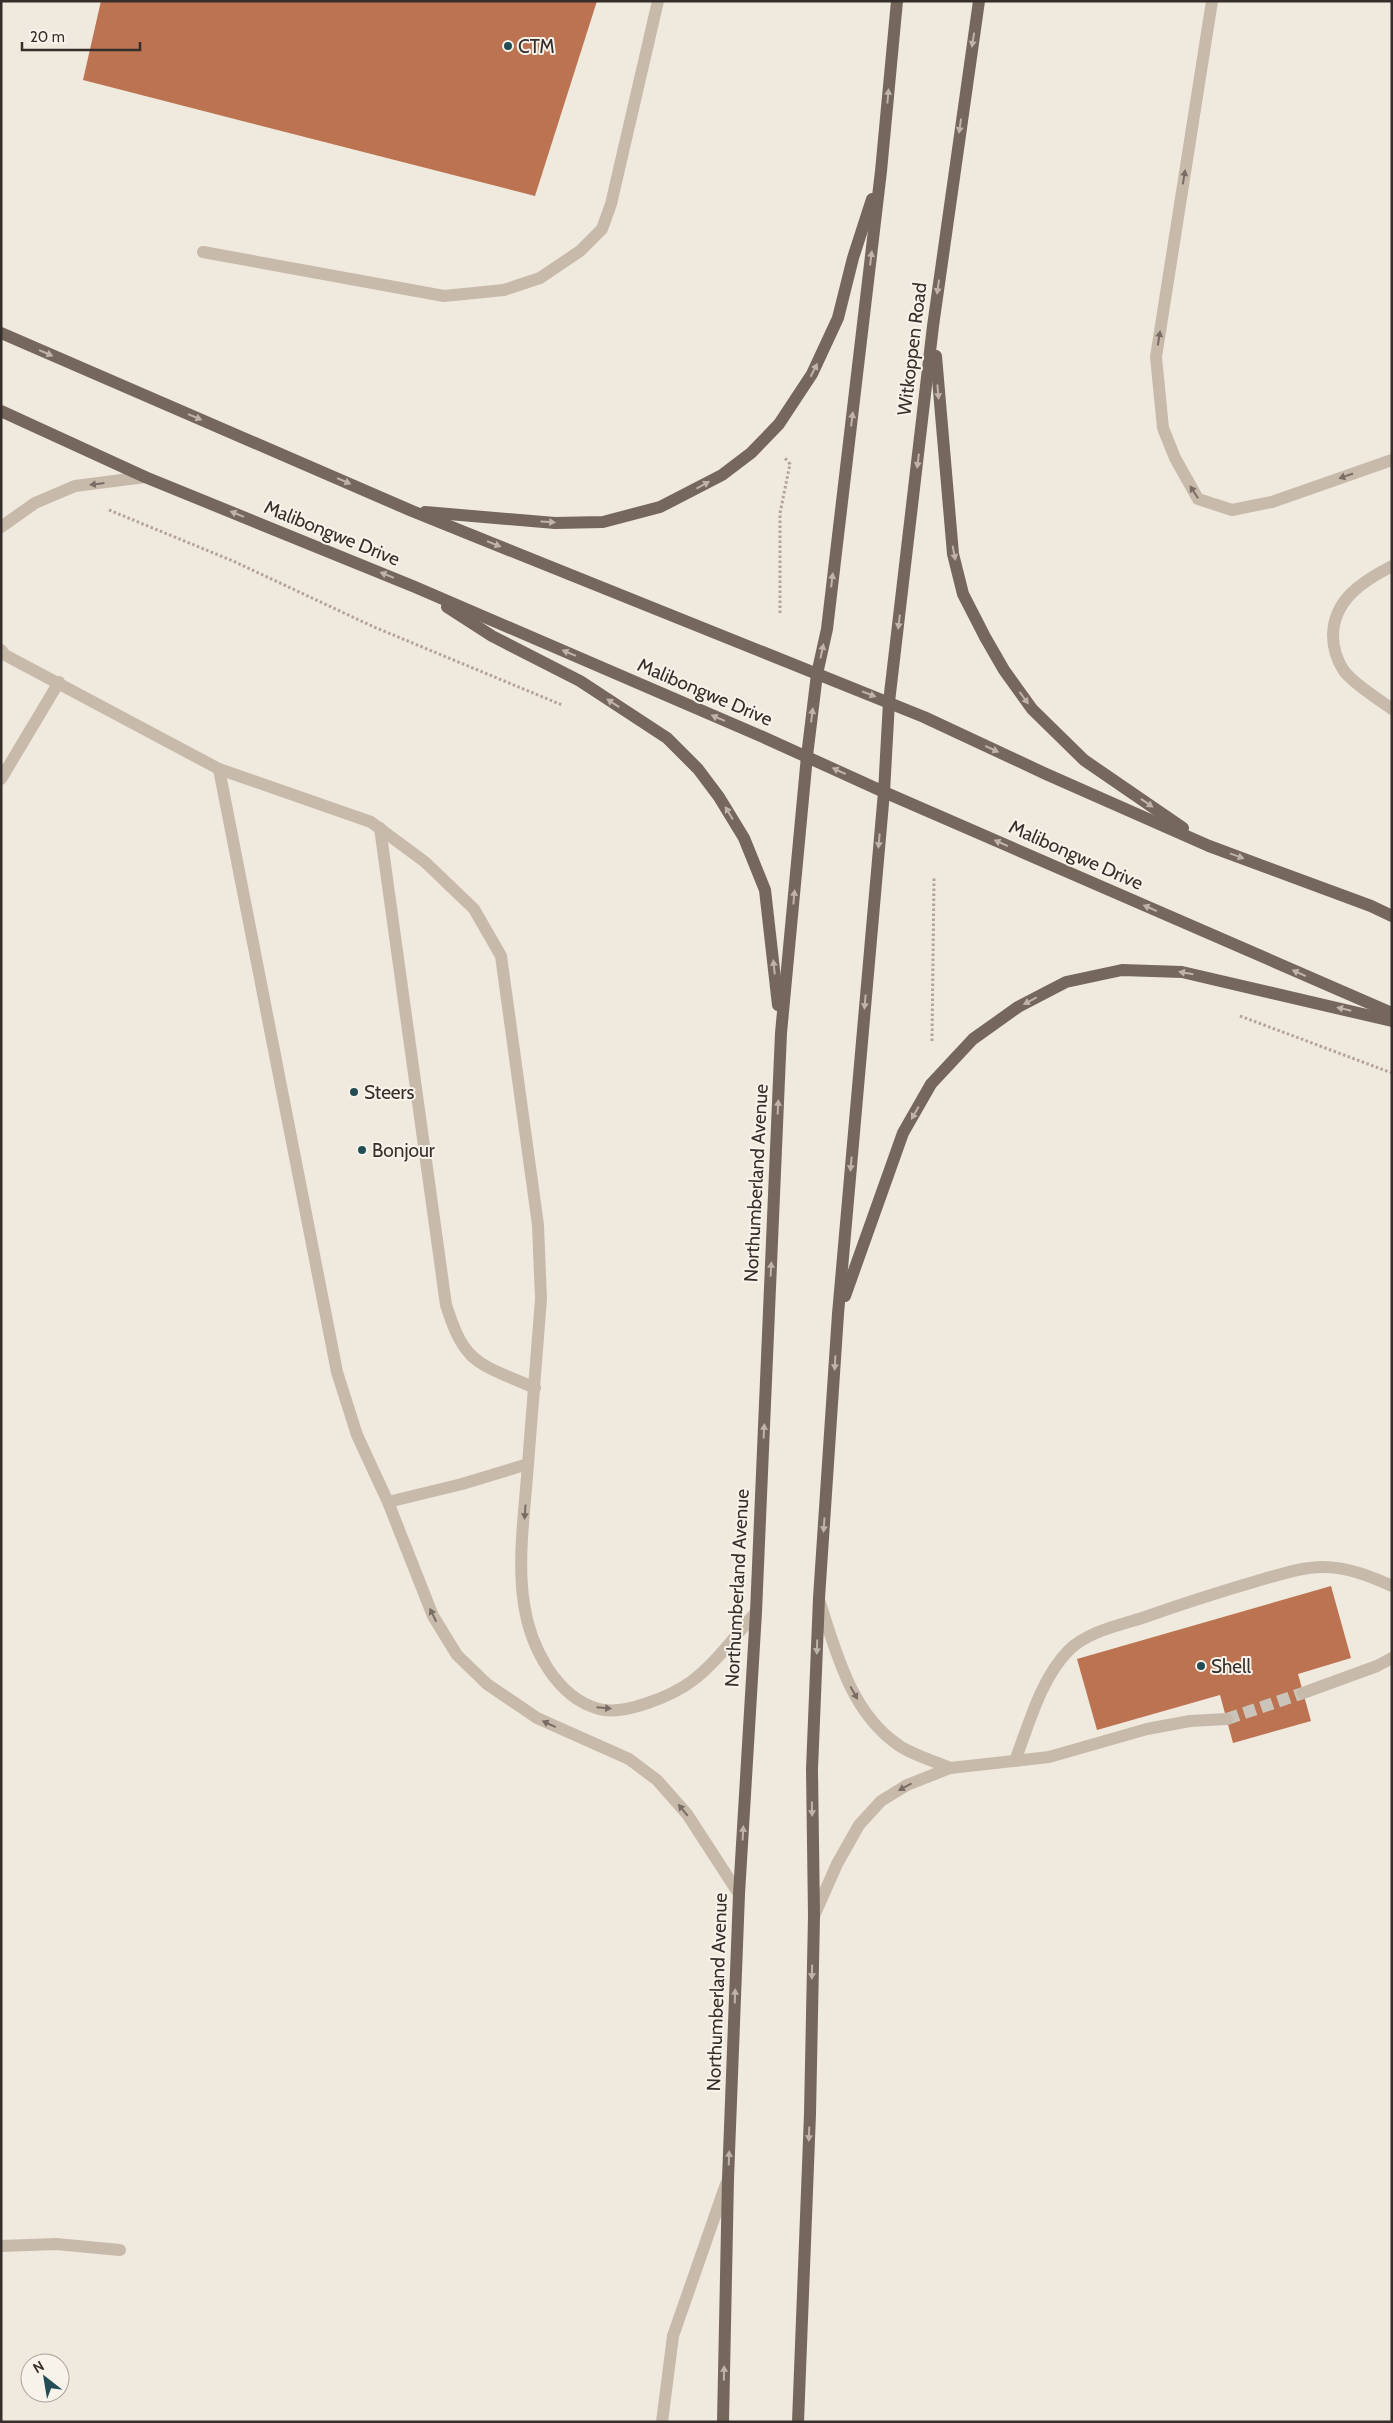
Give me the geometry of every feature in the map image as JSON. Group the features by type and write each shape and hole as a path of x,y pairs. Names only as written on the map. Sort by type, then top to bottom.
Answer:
{"main road":[{"path":"817,674 827,629 881,171 896,1"},
{"name":"Witkoppen Road","path":"884,792 889,702 933,326 978,1"},
{"path":"412,510 555,523 603,522 660,507 722,475 751,453 779,424 812,374 838,318 853,258 881,171"},
{"path":"933,326 953,554 963,594 985,637 1004,670 1032,709 1084,760 1209,846"},
{"path":"1,333 412,510 889,702 1209,846 1371,906 1392,916"},
{"name":"Malibongwe Drive","path":"1,411 145,477 415,586 1392,1013"},
{"path":"415,586 492,636 595,691 667,738 698,769 719,797 744,838 765,890 781,1032"},
{"name":"Northumberland Avenue","path":"723,2422 728,2179 739,1894 756,1612 781,1032 807,756 817,674"},
{"path":"798,2422 810,2114 814,1916 812,1769 819,1598 838,1314 884,792"},
{"path":"838,1314 903,1133 931,1084 973,1039 1026,1003 1066,982 1122,970 1182,972 1392,1021"}],"street":[{"path":"203,252 444,296 504,290 540,278 580,251 602,229 610,204 658,1"},
{"path":"1212,1 1156,356 1163,428 1175,458 1198,499 1232,510 1272,502 1392,460"},
{"path":"1,527 35,503 75,486 145,477"},
{"path":"1392,566 1370,577 1353,590 1341,605 1334,623 1333,642 1335,656 1345,672 1392,710"},
{"path":"1,650 5,655 59,682 219,769 371,822 425,862 474,909 501,956 538,1225 541,1299 522,1563 523,1603 530,1634 544,1665 570,1694 600,1709 629,1708 661,1699 692,1681 719,1655 756,1612"},
{"path":"1,779 59,682"},
{"path":"219,769 338,1372 357,1435 388,1502 433,1616 457,1656 487,1684 537,1718 629,1759 657,1780 687,1814 739,1894"},
{"path":"380,828 446,1305 455,1331 470,1355 492,1369 535,1388"},
{"path":"388,1502 462,1484 528,1464"},
{"path":"1014,1761 1035,1708 1055,1666 1071,1648 1092,1636 1209,1595 1290,1572 1322,1567 1345,1569 1371,1576 1392,1586"},
{"path":"819,1598 838,1660 854,1695 872,1722 897,1745 950,1768"},
{"path":"1303,1694 1377,1666 1392,1658"},
{"path":"814,1916 837,1864 859,1825 881,1801 907,1785 950,1768 1049,1757 1147,1729 1190,1721 1227,1719"},
{"path":"662,2422 673,2336 728,2179"},
{"path":"1,2246 56,2244 120,2250"}],"path":[{"path":"780,613 780,513 790,464 781,454"},
{"path":"101,506 233,561 374,627 564,706"},
{"path":"932,1042 934,877"},
{"path":"1238,1015 1392,1073"}],"building":[{"path":"101,1 597,1 535,196 83,80"},
{"name":"Shell","path":"1331,1586 1351,1658 1298,1674 1311,1721 1233,1743 1220,1695 1097,1730 1077,1659"}],"tunnel":[{"path":"1227,1719 1303,1693"}],"place":[{"name":"CTM","path":"508,46"},
{"name":"Steers","path":"354,1092"},
{"name":"Bonjour","path":"362,1150"},
{"name":"Shell","path":"1201,1666"}]}
